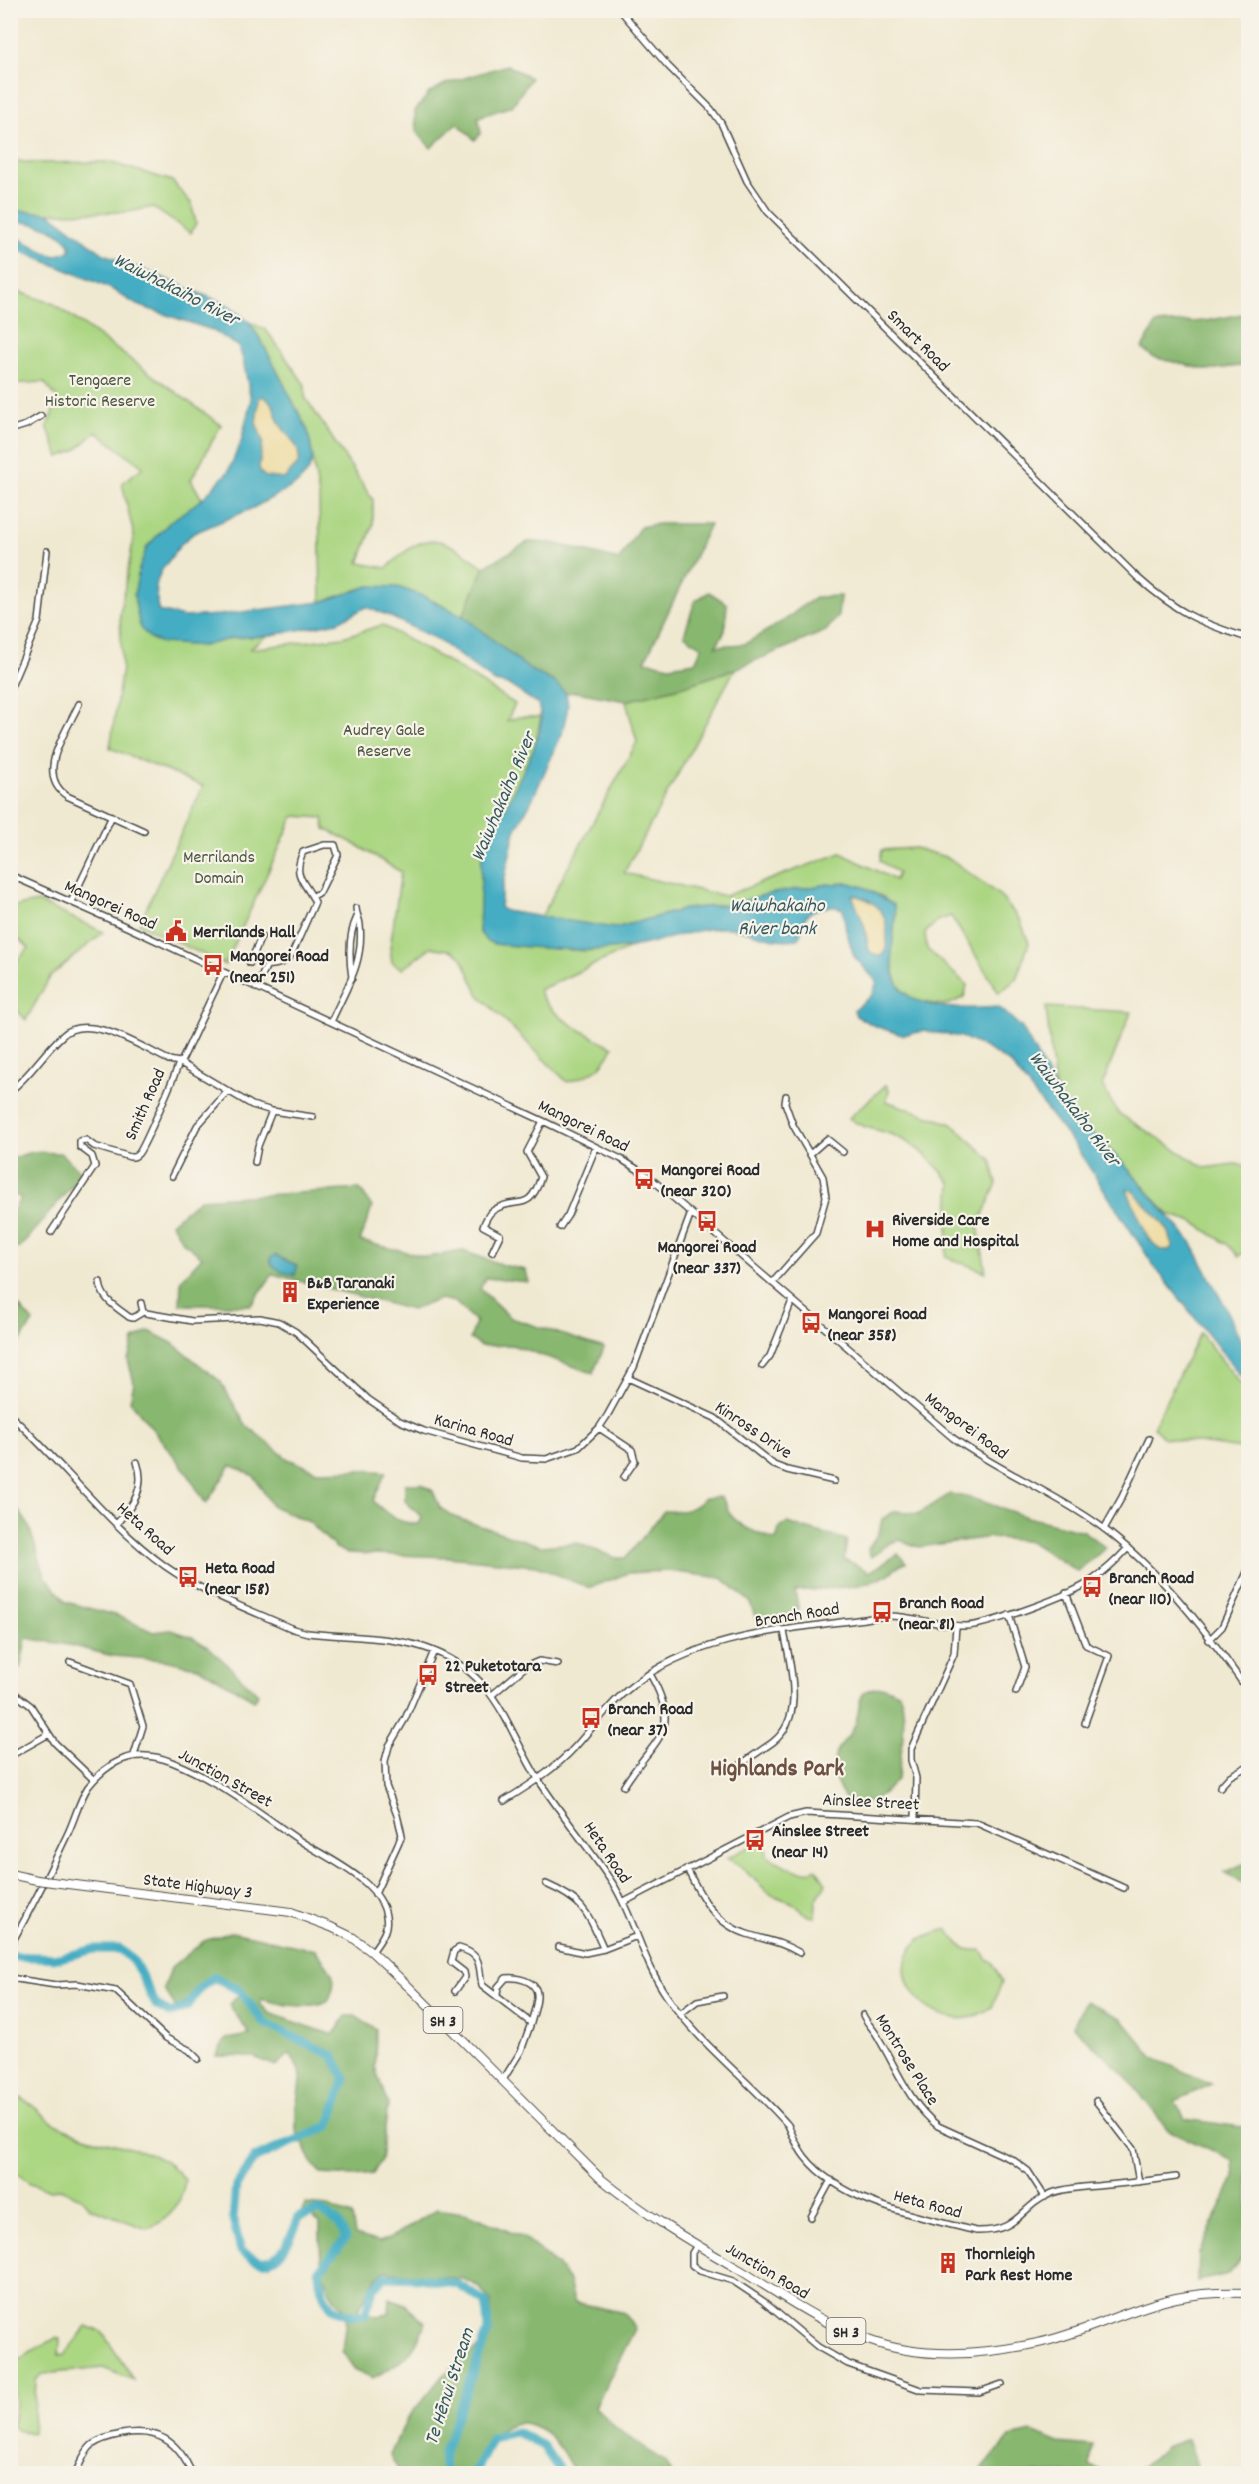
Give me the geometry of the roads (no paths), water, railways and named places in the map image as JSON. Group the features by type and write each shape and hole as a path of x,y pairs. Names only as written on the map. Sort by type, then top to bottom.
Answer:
{"highway":[{"name":"State Highway 3","path":"10,1875 291,1912 352,1937 372,1952"},
{"name":"Junction Road","path":"372,1952 600,2178 632,2204 830,2324 869,2341 912,2350 955,2355 1040,2343 1175,2298 1221,2292 1248,2293"}],"street":[{"name":"Smart Road","path":"620,10 668,66 711,109 721,123 747,181 768,212 1137,577 1176,609 1204,624 1248,638"},
{"path":"10,430 26,426 41,416"},
{"path":"10,689 39,621 46,551"},
{"path":"79,704 55,756 52,773 57,787 67,796 144,831"},
{"path":"71,902 112,816"},
{"path":"254,954 267,965 274,965 289,959 315,902 312,897 297,872 297,865 303,852 331,844 337,847 338,855 320,892 312,897"},
{"name":"Mangorei Road","path":"10,875 543,1121 648,1176 966,1447 1104,1529 1128,1548 1152,1571 1248,1692"},
{"path":"331,1022 358,964 360,923 356,908"},
{"path":"351,978 350,942 352,927 357,917"},
{"path":"250,963 261,937"},
{"path":"256,988 267,965"},
{"name":"Smith Road","path":"51,1232 95,1166 92,1156 80,1148 80,1140 86,1140 94,1146 127,1157 137,1156 146,1144 148,1131 178,1062 182,1060 223,973"},
{"path":"10,1090 30,1074 61,1037 78,1027 99,1029 178,1062 252,1105 272,1111 313,1117"},
{"path":"172,1176 197,1126 228,1091"},
{"path":"772,1283 810,1241 820,1224 826,1197 826,1184 793,1125 785,1103 786,1096"},
{"path":"255,1162 258,1146 272,1111"},
{"path":"492,1252 500,1235 483,1226 489,1214 497,1208 530,1199 537,1189 541,1177 527,1152 543,1121"},
{"path":"810,1154 828,1139 843,1152"},
{"path":"560,1227 568,1215 596,1147"},
{"name":"Karina Road","path":"100,1282 100,1292 105,1298 133,1318 143,1312 192,1321 247,1318 279,1322 296,1332 368,1399 394,1418 424,1431 535,1460 559,1456 578,1448 599,1428 628,1378 692,1213"},
{"path":"762,1366 770,1356 792,1300"},
{"path":"141,1303 143,1312"},
{"name":"Kinross Drive","path":"628,1378 715,1418 774,1465 834,1481"},
{"name":"Heta Road","path":"10,1415 117,1523 153,1556 184,1578 293,1629 314,1634 403,1642 434,1652 471,1674 492,1695 506,1714 539,1779 624,1902 652,1972 680,2014 771,2105 788,2125 796,2144 806,2158 821,2174 875,2205 976,2231 991,2232 1012,2224 1031,2206 1045,2198 1070,2188 1176,2177"},
{"path":"599,1428 632,1450 635,1461 624,1477"},
{"path":"1104,1529 1149,1439"},
{"path":"117,1523 137,1498 140,1479 137,1462"},
{"name":"Branch Road","path":"504,1801 539,1779 576,1745 605,1710 633,1685 693,1650 727,1640 893,1616 957,1626 977,1625 1009,1615 1089,1583 1128,1548"},
{"path":"1209,1640 1222,1627 1248,1570"},
{"path":"1066,1593 1086,1645 1109,1656 1085,1723"},
{"path":"1009,1615 1026,1667 1016,1692"},
{"path":"915,1818 916,1778 910,1760 910,1749 954,1654 957,1626"},
{"path":"739,1766 774,1741 785,1729 791,1716 794,1705 784,1631"},
{"path":"375,1894 402,1835 386,1786 385,1761 389,1746 405,1719 434,1652"},
{"path":"492,1695 525,1667 539,1661 558,1664"},
{"path":"11,1945 49,1874 79,1804 94,1780 116,1761 134,1755 143,1726 130,1684 70,1662"},
{"path":"624,1786 664,1728 666,1712 663,1696 650,1674"},
{"path":"10,1690 32,1706 62,1751 94,1780"},
{"path":"10,1756 49,1734"},
{"name":"Junction Street","path":"134,1755 171,1762 227,1791 353,1873 375,1894 386,1914 387,1931 372,1952"},
{"path":"1220,1787 1230,1776 1248,1766"},
{"name":"Ainslee Street","path":"624,1902 789,1817 801,1813 968,1821 985,1825 1124,1888"},
{"path":"687,1869 704,1902 723,1922 747,1934 785,1944 800,1953"},
{"path":"546,1884 564,1892 581,1905 604,1949"},
{"path":"559,1947 585,1953 604,1949 637,1936"},
{"path":"455,1991 465,1977 464,1972 451,1962 451,1958 459,1948 477,1958 480,1963 482,1985 531,2023"},
{"path":"10,1978 114,1990 166,2038 189,2050 198,2059"},
{"path":"496,1995 498,1987 506,1978 521,1979 529,1983 538,1995 531,2023 520,2051 503,2080"},
{"path":"680,2014 697,2001 723,1996"},
{"name":"Montrose Place","path":"863,2015 879,2037 917,2107 938,2126 1013,2160 1028,2171 1045,2198"},
{"path":"1096,2101 1133,2149 1139,2182"},
{"path":"811,2217 831,2180"},
{"path":"697,2245 693,2253 692,2265 700,2271 733,2281 763,2301 818,2347 848,2364 921,2390 979,2392 1002,2384"},
{"path":"75,2474 86,2452 96,2443 116,2435 146,2432 160,2435 170,2443 192,2474"}],"water":[{"name":"Waiwhakaiho River bank","path":"10,210 49,213 104,254 228,305 249,322 262,342 308,431 313,458 308,472 297,484 253,508 194,533 181,544 161,571 156,584 158,611 184,617 219,615 321,602 369,586 398,587 423,596 463,616 530,670 554,682 566,693 568,706 562,734 515,831 502,890 500,907 505,911 615,928 685,909 731,904 768,894 829,884 850,883 864,887 894,905 892,961 899,986 911,997 934,1006 999,1007 1022,1028 1055,1089 1072,1113 1124,1164 1191,1242 1230,1316 1248,1358 1248,1385 1154,1266 1076,1147 1010,1063 962,1037 925,1031 902,1035 875,1026 856,1016 854,1010 872,995 877,982 854,956 846,930 843,909 827,907 816,909 804,920 798,939 788,940 739,929 719,928 614,949 546,948 494,944 486,941 479,931 482,850 499,822 534,748 540,730 541,717 538,704 509,685 495,682 438,640 366,607 338,622 267,636 233,638 203,646 162,643 151,639 140,628 134,596 139,569 147,547 157,536 170,522 202,499 228,472 241,442 251,400 243,359 238,346 212,330 137,305 110,288 11,247 11,234 55,256 70,251 70,244 51,229 11,220","holes":["263,396 273,406 280,424 298,451 299,463 284,479 266,477 260,472 263,441 256,423 259,398","852,895 874,903 883,914 887,928 887,943 885,951 879,957 869,951 864,925","1131,1189 1168,1230 1173,1246 1169,1250 1160,1250 1148,1238 1127,1190"]},
{"path":"275,1255 297,1266 295,1275 282,1272 272,1265 270,1258"}],"waterway":[{"name":"Te Hēnui Stream","path":"10,1956 60,1958 94,1949 120,1949 135,1963 156,2005 170,2013 187,2007 201,1987 215,1977 240,1991 264,2023 333,2056 345,2078 329,2126 255,2158 236,2186 233,2219 241,2251 257,2260 273,2259 285,2248 299,2217 319,2210 338,2222 346,2238 319,2271 326,2299 337,2310 354,2315 365,2315 373,2289 385,2277 420,2278 457,2284 486,2302 488,2331 444,2452 443,2474"},
{"name":"Te Hēnui Stream","path":"474,2474 492,2438 516,2432 543,2446 562,2474"}],"place":[{"name":"Merrilands Hall","path":"176,931"},
{"name":"Mangorei Road (near 251)","path":"213,965"},
{"name":"Mangorei Road (near 320)","path":"644,1179"},
{"name":"Mangorei Road (near 337)","path":"707,1221"},
{"name":"Riverside Care Home and Hospital","path":"875,1229"},
{"name":"B&B Taranaki Experience","path":"290,1292"},
{"name":"Mangorei Road (near 358)","path":"811,1323"},
{"name":"Heta Road (near 158)","path":"188,1577"},
{"name":"Branch Road (near 110)","path":"1092,1587"},
{"name":"Branch Road (near 81)","path":"882,1612"},
{"name":"22 Puketotara Street","path":"428,1675"},
{"name":"Branch Road (near 37)","path":"591,1718"},
{"name":"Ainslee Street (near 14)","path":"755,1840"},
{"name":"Thornleigh Park Rest Home","path":"948,2263"}],"district":[{"name":"Highlands Park","path":"777,1767"}],"water label":[{"name":"Waiwhakaiho River","path":"177,288"},
{"name":"Waiwhakaiho River","path":"502,796"},
{"name":"Waiwhakaiho River","path":"1076,1108"}],"park label":[{"name":"Tengaere Historic Reserve","path":"100,389"},
{"name":"Audrey Gale Reserve","path":"384,739"},
{"name":"Merrilands Domain","path":"219,866"}]}
